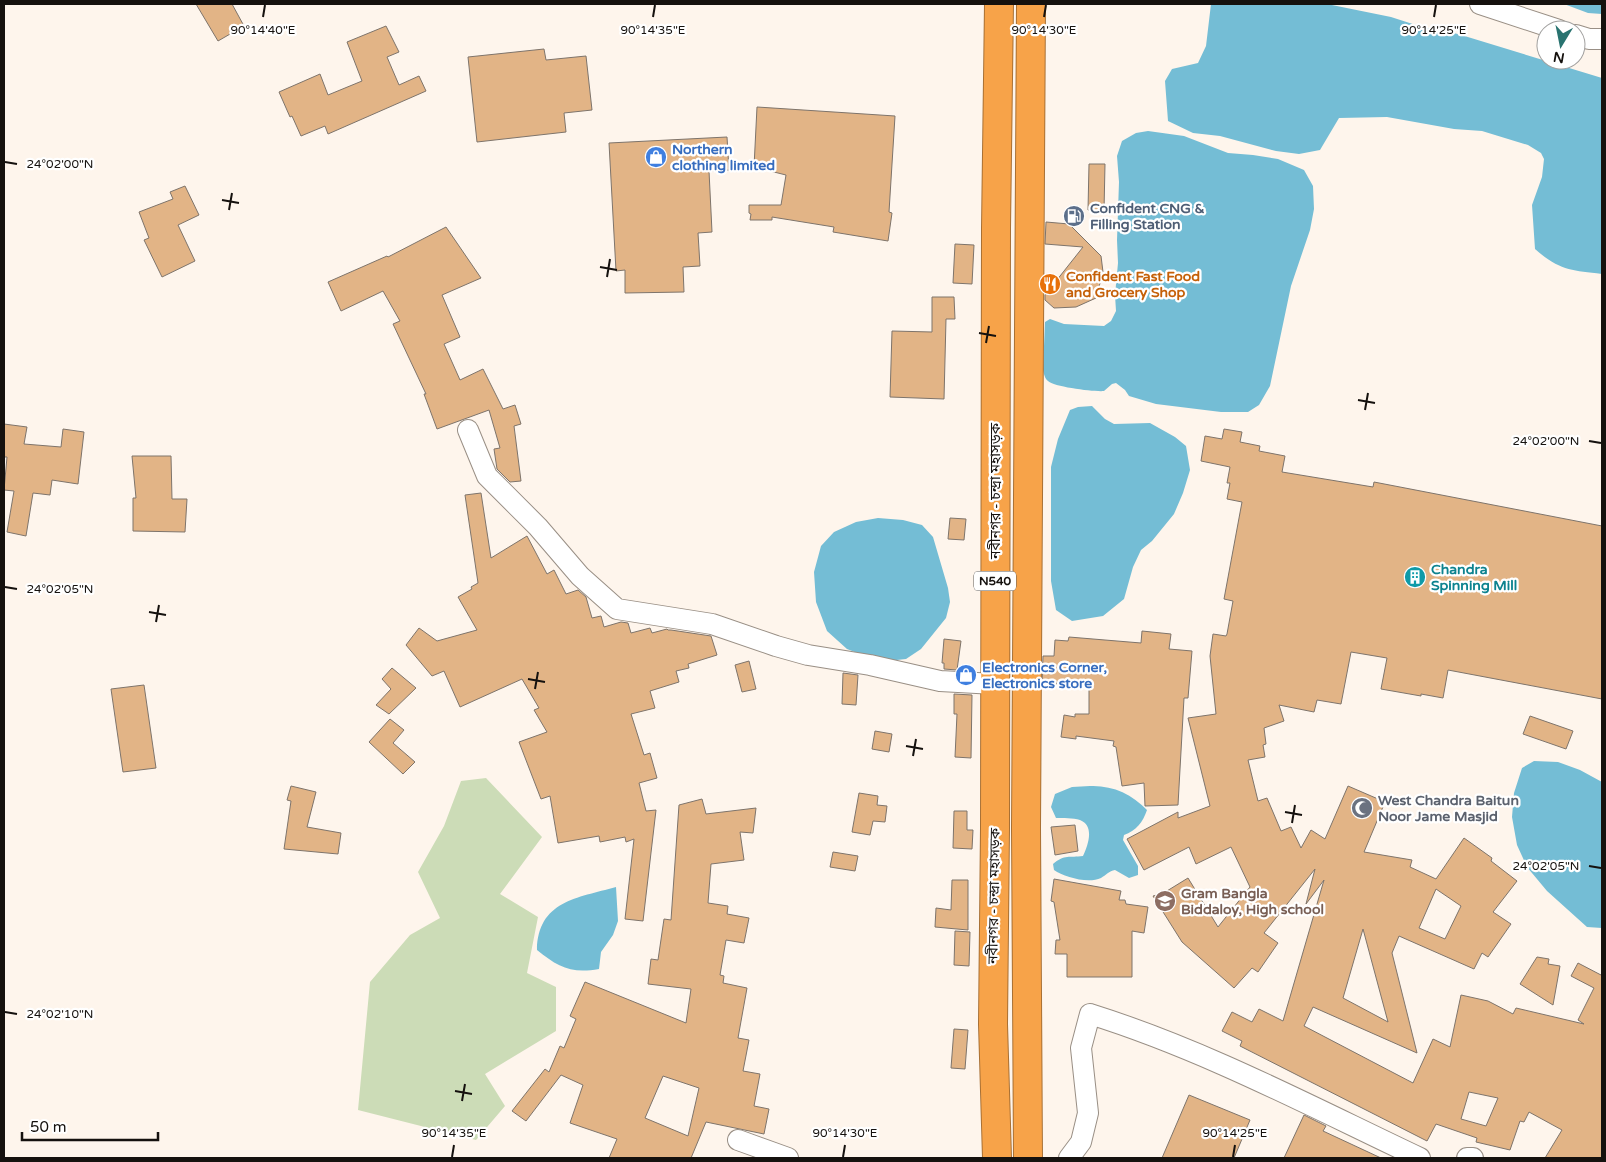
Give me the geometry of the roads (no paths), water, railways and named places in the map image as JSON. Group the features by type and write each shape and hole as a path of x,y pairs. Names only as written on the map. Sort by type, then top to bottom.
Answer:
{"highway":[{"name":"নবীনগর - চন্দ্রা মহাসড়ক","path":"997,1158 993,1024 996,828 998,4"},
{"name":"N540","path":"1028,1158 1026,828 1031,4"}],"street":[{"path":"1480,4 1536,22"},
{"path":"1586,38 1602,39"},
{"path":"468,430 487,476 538,527 580,576 617,609 712,624 776,646 808,654 870,665 940,681 995,684"},
{"path":"1070,1158 1081,1142 1088,1113 1081,1048 1090,1014 1138,1029 1216,1061 1420,1158"},
{"path":"738,1140 788,1158"},
{"path":"1467,1158 1473,1158"}],"water":[{"path":"1211,4 1327,4 1391,17 1422,27 1458,34 1536,58 1536,70 1576,70 1602,78 1602,274 1582,272 1559,266 1535,249 1532,205 1542,177 1544,159 1541,153 1528,145 1482,131 1454,129 1387,117 1339,118 1320,150 1299,154 1276,151 1220,136 1193,133 1168,121 1165,81 1172,69 1198,63 1206,46"},
{"path":"1564,4 1602,4 1602,14 1588,13"},
{"path":"1148,131 1184,136 1228,153 1278,159 1304,170 1313,186 1314,209 1310,230 1291,286 1270,386 1259,405 1248,412 1221,412 1156,404 1129,396 1116,383 1104,391 1092,391 1058,385 1046,379 1043,370 1045,322 1050,319 1064,324 1104,326 1111,321 1116,311 1119,182 1117,156 1122,141 1136,133"},
{"path":"1092,406 1105,419 1114,424 1150,423 1175,437 1186,446 1190,470 1174,514 1152,541 1141,550 1133,567 1124,599 1103,616 1072,621 1056,610 1051,581 1051,467 1058,439 1070,410 1078,407"},
{"path":"878,518 903,520 922,525 933,537 948,588 950,602 946,618 921,649 906,659 887,661 865,656 847,649 827,631 816,602 814,572 821,546 834,532 856,522"},
{"path":"1534,761 1558,762 1580,770 1602,782 1602,928 1587,927 1547,891 1527,867 1517,845 1512,817 1514,793 1522,768"},
{"path":"1098,786 1114,789 1128,795 1147,810 1138,826 1124,835 1123,840 1138,866 1138,875 1129,878 1115,870 1096,880 1083,880 1054,870 1053,864 1061,859 1083,856 1089,836 1088,827 1080,820 1056,818 1051,807 1055,794 1072,787"},
{"path":"616,887 618,921 613,935 601,952 599,969 580,971 565,968 537,950 539,934 544,921 552,911 574,899"}],"place":[{"name":"Northern clothing limited","path":"656,157"},
{"name":"Confident CNG & Filling Station","path":"1074,216"},
{"name":"Confident Fast Food and Grocery Shop","path":"1050,284"},
{"name":"Chandra Spinning Mill","path":"1415,577"},
{"name":"Electronics Corner, Electronics store","path":"966,675"},
{"name":"West Chandra Baitun Noor Jame Masjid","path":"1362,808"},
{"name":"Gram Bangla Biddaloy, High school","path":"1165,901"}]}
